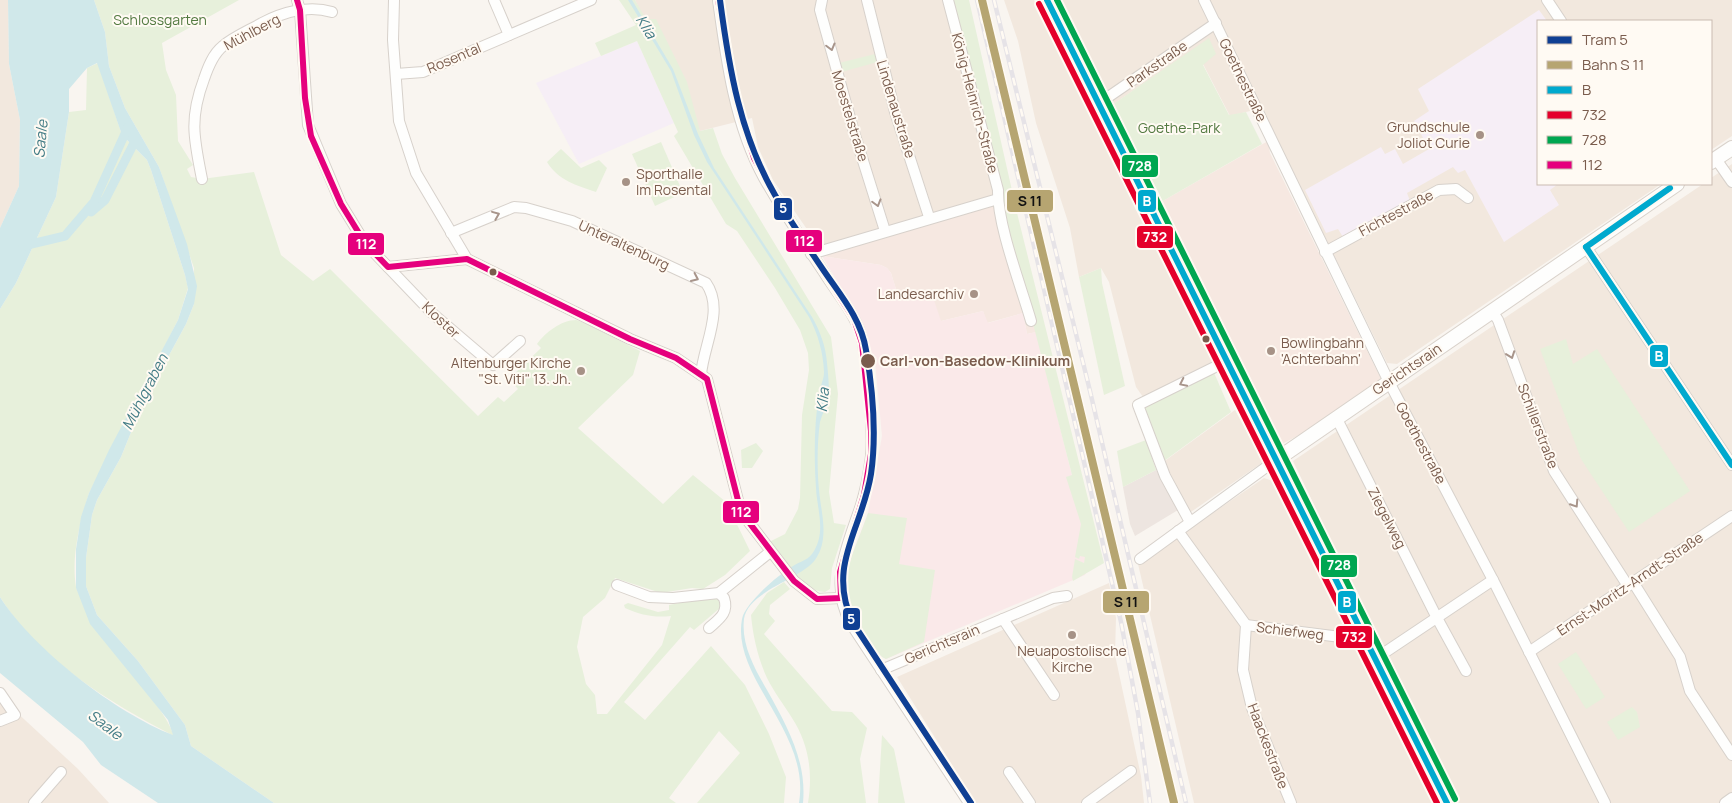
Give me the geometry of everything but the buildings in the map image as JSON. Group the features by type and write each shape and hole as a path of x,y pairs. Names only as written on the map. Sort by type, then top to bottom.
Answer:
{"main road":[{"path":"1050,1 1098,104 1447,803"},
{"path":"1714,160 1732,148"},
{"name":"Gerichtsrain","path":"1276,460 1586,247 1671,185"}],"street":[{"path":"394,0 393,32 399,121 416,173 467,259"},
{"path":"494,0 509,35"},
{"name":"Rosental","path":"396,74 423,72 591,0"},
{"path":"718,0 737,102 751,151 769,187 858,326 862,343 871,431 871,454 866,486 840,572 841,598 848,617 881,670 969,803"},
{"name":"Moestelstraße","path":"822,0 820,10 854,132 885,231"},
{"name":"Lindenaustraße","path":"867,0 895,112 929,217"},
{"name":"König-Heinrich-Straße","path":"948,0 1031,321"},
{"name":"Goethestraße","path":"1204,0 1389,382 1493,580 1605,803"},
{"path":"1547,0 1560,20"},
{"path":"298,5 305,98 311,136 341,204 365,242 388,266 467,259 630,339 676,358 701,374 707,379 716,408 741,512 794,581 817,599 841,598"},
{"name":"Mühlberg","path":"202,179 193,130 194,112 207,70 214,56 223,46 298,5 319,5 332,12"},
{"name":"Parkstraße","path":"1098,104 1216,23"},
{"path":"1714,160 1732,182"},
{"name":"Fichtestraße","path":"1325,252 1439,190 1456,189 1468,198"},
{"path":"811,254 929,217 998,199"},
{"name":"Unteraltenburg","path":"451,233 514,207 526,208 572,221 706,283 711,289 714,320 701,374"},
{"path":"1586,247 1732,465"},
{"name":"Kloster","path":"388,266 432,313 493,365 520,341"},
{"name":"Schillerstraße","path":"1492,311 1498,320 1554,471 1680,656 1690,691 1732,755"},
{"path":"1190,522 1165,476 1138,405 1226,361"},
{"name":"Ziegelweg","path":"1336,417 1437,618"},
{"name":"Gerichtsrain","path":"1140,559 1276,460"},
{"name":"Ernst-Moritz-Arndt-Straße","path":"1529,652 1732,516"},
{"path":"1178,531 1246,625"},
{"path":"618,585 649,597 673,598 719,593 770,552"},
{"path":"1375,659 1493,580"},
{"path":"709,628 726,610 724,598 719,593"},
{"name":"Gerichtsrain","path":"881,670 1053,598 1067,596"},
{"path":"1437,618 1466,671"},
{"path":"1003,619 1054,694"},
{"name":"Schiefweg","path":"1246,625 1356,639 1364,637"},
{"name":"Haackestraße","path":"1246,625 1242,670 1252,708 1291,803"},
{"path":"0,693 16,716 0,721"},
{"path":"1086,803 1131,771"},
{"path":"34,803 61,772"},
{"path":"1008,772 1030,803"},
{"path":"1725,803 1732,798"}],"shaded area":[{"path":"0,0 8,0 9,64 20,120 19,186 0,228"},
{"path":"635,0 951,0 1002,199 822,251 773,180 758,147 752,118 700,131"},
{"path":"1004,0 1034,0 1153,234 1213,363 1143,397 1136,387 1109,282 1101,268 1079,277 1070,228 1036,123 1018,41"},
{"path":"1059,0 1732,0 1732,136 1712,149 1712,20 1537,20 1537,185 1660,185 1397,364 1387,363 1262,108 1230,116 1203,64 1209,39 1112,105"},
{"name":"Grundschule Joliot Curie","path":"1539,10 1546,20 1537,20 1537,185 1557,185 1550,190 1559,205 1504,242 1465,170 1458,173 1453,167 1407,193 1410,201 1343,237 1338,229 1326,233 1305,190 1381,147 1385,154 1395,149 1403,164 1429,149 1414,121 1429,111 1418,89"},
{"path":"637,41 674,123 579,164 536,83"},
{"path":"1268,141 1270,153 1381,379 1301,434 1282,444 1161,202"},
{"path":"1732,164 1732,803 1457,803 1293,461 1702,185 1712,185 1712,177"},
{"path":"1002,199 1036,332 1027,334 1023,313 987,323 983,311 941,321 899,299 891,273 887,268 881,265 822,256 822,251"},
{"name":"Carl-von-Basedow-Klinikum","path":"822,256 881,265 887,268 891,273 899,299 931,291 941,321 983,311 988,323 1023,313 1027,334 1036,332 1093,559 1085,575 886,659 878,654 857,622 849,604 846,591 850,561 868,513 882,436 875,362 861,321"},
{"path":"1235,410 1263,462 1188,514 1162,463"},
{"path":"1156,470 1178,510 1135,536 1130,524 1123,487"},
{"path":"1264,478 1281,484 1440,803 1194,803 1138,564"},
{"path":"1109,583 1116,618 1115,655 1141,776 1144,803 976,803 897,677"},
{"path":"0,697 78,769 109,803 0,803"}],"green space":[{"name":"Schlossgarten","path":"94,0 239,0 162,43 166,70 176,95 178,141 193,165 187,169 191,177 202,179 254,172 281,255 313,281 330,269 478,416 498,397 504,402 518,389 509,379 541,348 537,344 544,336 565,322 581,321 640,351 633,375 578,428 663,504 693,475 726,502 750,551 725,575 703,589 692,588 661,593 615,578 605,598 583,617 577,647 586,684 595,695 597,714 607,714 662,645 671,616 659,617 642,614 625,608 624,605 628,603 658,612 669,610 669,605 710,597 719,600 720,608 694,630 690,627 624,702 645,720 711,646 745,685 769,734 786,777 784,803 697,803 740,753 719,731 669,798 676,803 274,803 191,746 185,725 138,661 97,615 86,586 86,558 92,515 97,500 121,457 142,405 186,324 194,304 194,268 159,167 125,108 109,66 105,32"},
{"path":"619,0 635,0 646,19 656,19 687,82 700,131 713,128 722,154 735,178 831,337 838,394 829,492 834,523 846,525 832,568 830,589 825,592 816,590 800,580 767,543 785,534 798,509 800,498 802,415 809,370 808,353 800,330 737,231 726,224 674,136 678,132 637,41 601,56 595,43 636,25"},
{"path":"952,0 969,0 1018,217 1104,563 1073,581 1075,559 1084,563 1085,557 1080,556 1079,559 1075,557 1081,524 1066,477 1072,475"},
{"name":"Goethe-Park","path":"1209,38 1216,54 1203,65 1229,115 1246,112 1262,144 1161,202 1112,105"},
{"path":"879,53 881,61 838,73 835,64"},
{"path":"98,63 122,135 147,160 151,170 188,288 178,320 89,493 76,551 76,587 113,648 162,713 174,736 101,694 55,660 16,620 0,597 0,309 16,283 56,197 69,112 86,110 87,68"},
{"path":"661,142 683,193 655,206 632,154"},
{"path":"561,149 581,168 599,160 607,168 596,192 568,182 557,174 547,162"},
{"path":"1101,268 1102,283 1125,386 1104,395 1079,277"},
{"path":"1566,339 1573,364 1597,349 1690,491 1629,532 1581,459 1540,349"},
{"path":"1212,368 1231,412 1160,464 1138,405"},
{"path":"1146,440 1156,470 1123,487 1117,451"},
{"path":"756,443 763,451 752,468 742,468 741,450"},
{"path":"868,513 907,518 899,564 935,570 924,642 886,659 874,649 856,617 849,601 847,587 850,561"},
{"path":"784,582 790,589 770,605 769,614 775,621 764,634 832,711 852,712 867,728 860,759 866,803 808,803 810,770 806,748 798,728 767,678 756,647 751,615 767,593"},
{"path":"1576,652 1605,697 1586,709 1558,664"},
{"path":"1632,707 1637,712 1640,727 1618,740 1607,722"},
{"path":"882,735 894,749 905,803 878,803"}],"water":[{"path":"8,0 94,0 105,32 109,66 125,108 159,167 187,244 197,286 194,304 186,324 142,405 121,457 97,500 92,515 86,558 86,586 97,615 138,661 185,725 191,746 274,803 158,803 101,765 83,742 0,673 0,597 15,617 54,658 102,695 151,725 173,735 168,720 90,624 76,588 76,549 81,517 89,493 109,450 178,320 188,289 185,275 147,160 122,135 97,63 87,68 69,89 69,112 56,197 16,283 0,309 0,228 19,186 20,120 9,64"},
{"name":"Klia","path":"628,0 632,0 673,69 698,134 714,168 812,317 820,333 825,351 829,397 820,422 818,439 818,473 823,526 820,552 808,567 755,601 748,609 744,619 745,638 750,656 788,730 799,758 802,773 803,803 799,803 800,777 794,753 748,663 742,641 742,619 749,605 763,590 787,570 810,556 818,543 820,520 816,488 815,441 817,405 824,375 821,350 809,317 707,162 694,135 671,71"}],"waterway":[{"path":"23,246 65,236 94,202 128,127"},
{"path":"91,212 105,200 136,139"}],"railway":[{"path":"977,0 1121,622 1138,713 1150,803"},
{"path":"994,0 1090,391 1186,803"}],"tram line":[{"name":"5","path":"720,0 732,76 753,149 781,205 855,318 866,350 873,412 873,459 867,494 844,565 843,583 846,602 853,623 971,803"}],"transit line":[{"name":"112","path":"297,0 300,10 305,98 311,136 341,204 365,243 388,267 467,259 630,339 676,358 707,379 741,512 794,581 817,599 841,598 840,572 864,495 871,454 871,431 862,343 854,319 775,196 754,158 737,102 718,0"},
{"path":"982,0 1174,803"},
{"name":"B","path":"1047,0 1447,803"},
{"name":"728","path":"1057,0 1455,799"},
{"name":"732","path":"1039,4 1437,803"},
{"name":"B","path":"1586,247 1670,188"},
{"name":"B","path":"1586,247 1732,465"}],"place":[{"name":"Grundschule Joliot Curie","path":"1480,135"},
{"name":"Sporthalle Im Rosental","path":"626,182"},
{"name":"Landesarchiv","path":"974,294"},
{"name":"Bowlingbahn 'Achterbahn'","path":"1271,351"},
{"name":"Carl-von-Basedow-Klinikum","path":"868,361"},
{"name":"Altenburger Kirche \"St. Viti\" 13. Jh.","path":"581,371"},
{"name":"Neuapostolische Kirche","path":"1072,635"}],"water label":[{"name":"Saale","path":"41,139"},
{"name":"Mühlgraben","path":"145,392"},
{"name":"Saale","path":"105,725"}]}
